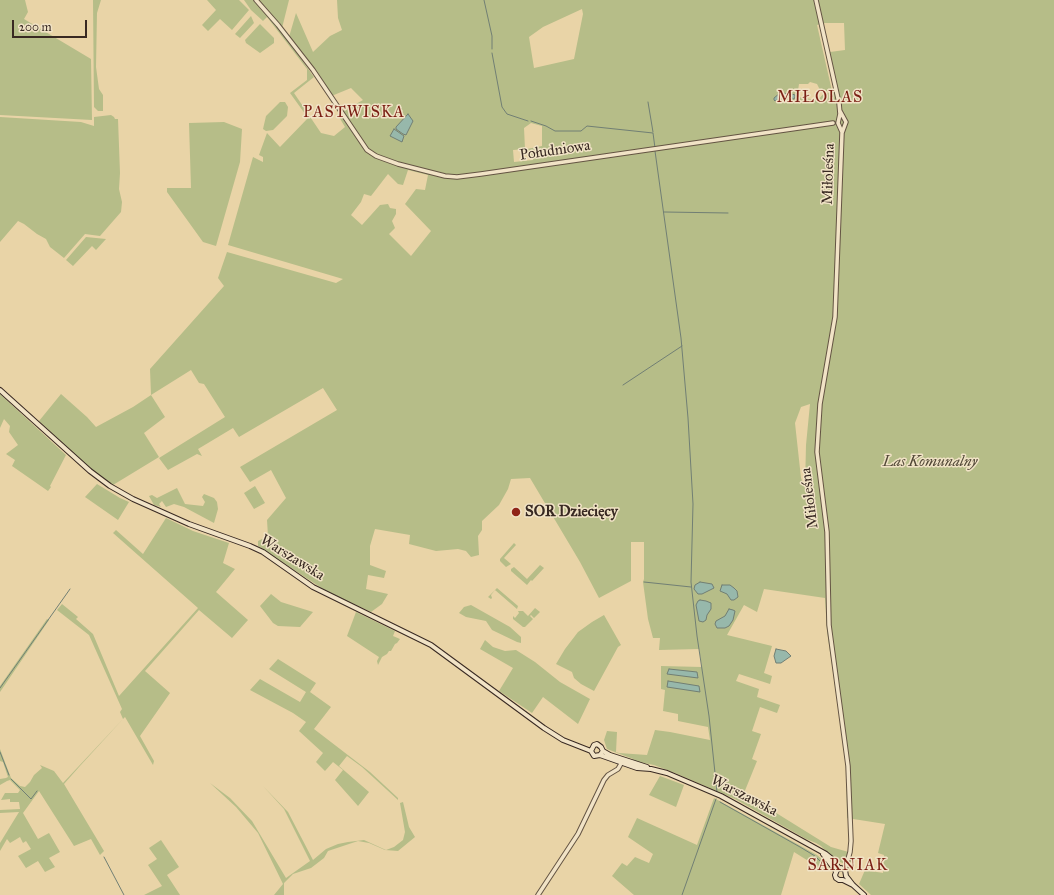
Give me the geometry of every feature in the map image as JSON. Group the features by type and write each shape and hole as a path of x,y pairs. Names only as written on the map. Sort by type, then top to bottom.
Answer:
{"main road":[{"name":"Warszawska","path":"0,390 90,471 115,490 189,524 263,552 313,587 430,645 562,740 575,746 591,749"},
{"path":"595,745 602,746 602,753 594,756 591,749 595,745"},
{"name":"Warszawska","path":"602,753 637,768 651,769 672,775 730,800 831,858 841,870 835,875 836,878 840,880 845,878"},
{"path":"841,870 845,878 864,895"}],"street":[{"name":"Południowa","path":"256,0 278,25 313,70 367,150 376,156 398,164 445,176 459,177 833,123"},
{"path":"816,0 840,110 846,122 842,133"},
{"path":"840,110 838,121 842,133"},
{"path":"839,119 844,118"},
{"name":"Miłoleśna","path":"841,870 849,859 851,841 848,766 829,625 827,532 817,452 820,404 835,317 842,133"},
{"path":"538,895 578,834 603,781 608,775 618,769 622,761"}],"green space":[{"path":"0,0 25,0 28,12 24,19 91,59 92,120 0,115"},
{"path":"93,0 101,0 97,13 96,67 99,89 103,95 103,111 98,111 94,107"},
{"path":"207,0 239,0 249,10 232,30 220,19 208,31 202,25 216,10"},
{"name":"Las Komunalny","path":"244,0 255,0 275,23 314,77 294,93 321,133 334,136 345,127 339,117 340,113 363,100 351,88 329,97 289,37 296,13 313,52 330,36 342,30 338,18 337,0 1054,0 1054,895 871,895 859,884 865,870 883,873 884,855 878,853 885,824 847,818 846,763 827,631 825,598 764,589 757,612 744,605 727,635 772,646 764,673 772,676 770,684 739,674 736,681 759,689 757,697 780,705 777,713 760,707 752,731 761,734 752,759 757,761 744,793 831,847 852,853 850,866 835,860 816,843 806,839 735,799 675,773 654,765 634,761 633,759 607,749 604,740 607,731 617,732 616,752 619,753 647,755 655,730 710,740 708,727 678,721 678,714 663,711 665,690 661,689 661,666 702,667 699,649 659,650 660,638 653,638 648,619 643,582 644,542 631,542 631,581 599,598 580,562 530,478 511,479 508,489 499,505 482,521 482,530 478,536 479,555 471,557 466,551 458,549 436,551 409,544 410,535 375,529 370,546 370,565 386,571 384,578 368,575 366,589 388,594 382,604 371,612 326,591 258,546 258,541 268,536 267,520 286,498 271,470 250,482 240,467 337,410 323,388 239,437 233,428 198,449 202,456 197,454 168,470 159,458 225,417 204,384 199,383 191,370 151,395 150,369 224,286 218,278 227,252 336,283 343,279 228,245 253,157 263,162 263,157 259,155 267,133 280,147 308,118 290,93 307,80 307,69 267,17 263,21 251,10","holes":["582,9 583,14 574,59 534,68 529,37 543,27","825,23 844,23 845,50 830,52 837,92 824,93 818,100 797,97 799,84 808,84 810,82 817,84 821,92 832,91 817,25","531,123 542,126 542,146 527,149 527,152 532,155 533,160 514,162 513,150 525,149 524,128","408,170 428,175 425,190 416,189 405,204 431,231 411,256 389,234 395,228 392,221 396,214 396,209 390,208 388,204 380,205 362,225 351,215 361,202 364,194 371,196 388,174 398,184 403,185","810,404 806,445 805,488 801,478 795,423 801,407"]},
{"path":"258,0 289,0 282,28"},
{"path":"251,16 254,23 240,38 235,34"},
{"path":"260,24 274,38 274,43 260,53 246,43 245,40"},
{"path":"280,102 285,102 288,107 287,116 273,130 266,131 263,129 266,116"},
{"path":"111,115 115,119 118,119 120,173 119,189 122,202 121,212 100,236 85,234 64,258 50,247 46,239 18,221 0,242 0,117 81,122 94,126 94,117"},
{"path":"224,122 242,129 240,162 216,246 203,242 167,192 167,188 191,188 189,123"},
{"path":"86,237 106,239 96,250 92,246 73,266 66,260"},
{"path":"0,394 66,455 48,491 12,466 15,460 6,454 18,445 9,432 10,426 4,419 0,428"},
{"path":"61,394 96,427 133,407 151,395 165,417 144,433 159,457 113,485 93,471 39,421"},
{"path":"97,484 129,502 118,520 85,497"},
{"path":"255,486 265,503 254,509 244,493"},
{"path":"177,488 185,504 203,506 205,502 202,497 204,494 214,498 217,502 218,509 214,523 184,507 174,504 166,507 162,501 159,504 161,507 154,505 149,496 152,495 157,498"},
{"path":"166,518 193,531 229,543 223,563 235,569 216,592 248,620 232,638 199,610 145,671 170,693 140,736 154,761 153,765 125,717 123,719 120,712 122,709 89,635 57,610 62,604 78,617 76,619 93,634 119,696 198,608 113,533 116,530 143,554"},
{"path":"514,543 516,545 504,558 511,564 506,567 500,559"},
{"path":"540,565 544,568 527,585 511,571 514,567 527,579"},
{"path":"497,588 518,606 517,609 495,590"},
{"path":"495,590 491,595 491,599 488,597"},
{"path":"271,594 281,602 313,612 300,627 278,626 273,623 260,606"},
{"path":"471,605 510,627 521,637 521,643 492,630 486,621 466,617 459,613 464,607"},
{"path":"535,608 540,612 534,618 531,615 530,616 533,619 525,627 513,619 513,616 515,618 519,613 518,611 523,611 528,616"},
{"path":"356,612 395,631 393,636 400,639 391,651 382,657 378,665 377,661 379,657 347,636"},
{"path":"604,615 621,645 618,647 594,691 581,684 574,678 572,672 556,664 578,632"},
{"path":"47,619 49,620 0,692 0,686"},
{"path":"485,640 493,647 505,651 516,650 535,662 560,682 590,699 578,724 543,697 532,713 499,691 513,668 480,649"},
{"path":"278,659 316,683 310,692 331,707 314,729 370,772 398,798 398,800 362,767 347,756 339,766 369,792 358,806 335,780 343,770 333,762 325,771 316,762 323,753 299,731 306,722 293,713 250,690 260,679 300,702 306,692 269,669"},
{"path":"123,719 64,784 104,851 100,855 91,839 74,846 39,791 23,813 38,839 49,833 60,852 49,858 55,867 45,872 38,861 26,868 18,856 31,849 26,841 23,843 20,837 10,843 7,839 0,851 0,843 19,812 0,813 0,810 20,809 19,802 10,802 10,799 1,800 5,793 18,793 20,790 10,780 0,785 0,779 8,777 3,762 0,761 0,749 11,778 20,786 25,787 30,782 34,775 42,768 40,765 54,771 63,783"},
{"path":"660,776 684,785 676,807 649,795"},
{"path":"210,783 230,798 252,821 286,878 310,861 284,809 263,786 288,812 313,860 326,849 348,842 364,840 386,850 394,847 403,840 405,832 400,803 403,802 409,827 415,837 398,851 385,850 369,843 358,841 328,851 324,858 311,868 293,874 284,883 284,895 274,895 283,884 258,833 236,807"},
{"path":"714,798 817,855 824,861 818,867 794,852 781,895 634,895 612,876 622,863 627,866 635,857 649,863 653,854 628,837 637,818 697,845"},
{"path":"161,840 179,867 167,875 180,895 144,895 162,886 148,865 157,859 149,848"}],"shaded area":[{"path":"780,93 792,94 795,95 795,97 794,99 782,98 775,101 774,98"},
{"path":"408,114 413,121 406,135 396,129 396,127"},
{"path":"394,129 404,136 402,142 390,136"},
{"path":"700,582 712,584 714,588 702,594 698,594 694,589 695,585"},
{"path":"722,585 730,585 734,588 737,591 738,597 731,600 727,594 720,591"},
{"path":"700,600 711,603 711,609 706,620 703,622 699,621 696,605"},
{"path":"729,609 735,611 733,620 729,626 725,628 717,628 715,624 716,621 725,616"},
{"path":"776,649 786,651 791,656 781,663 776,663 774,656"},
{"path":"669,669 697,672 698,678 667,674"},
{"path":"668,681 699,686 700,692 667,687"}],"waterway":[{"path":"484,0 492,36 492,49"},
{"path":"492,53 502,107 507,114 528,121"},
{"path":"648,102 653,132"},
{"path":"531,121 555,131 581,131 587,126 653,133 655,148"},
{"path":"655,151 681,338 688,418 693,504 691,582 697,636 709,716 717,792"},
{"path":"664,212 728,213"},
{"path":"623,385 682,346"},
{"path":"644,582 691,587"},
{"path":"0,688 70,589"},
{"path":"0,752 9,775"},
{"path":"11,779 31,799 37,791"},
{"path":"682,895 716,799"},
{"path":"720,802 800,847 815,856 820,861"},
{"path":"104,857 124,895"}],"place":[{"name":"SOR Dziecięcy","path":"516,512"}],"district":[{"name":"MIŁOLAS","path":"820,98"},
{"name":"PASTWISKA","path":"354,113"},
{"name":"SARNIAK","path":"848,866"}]}
